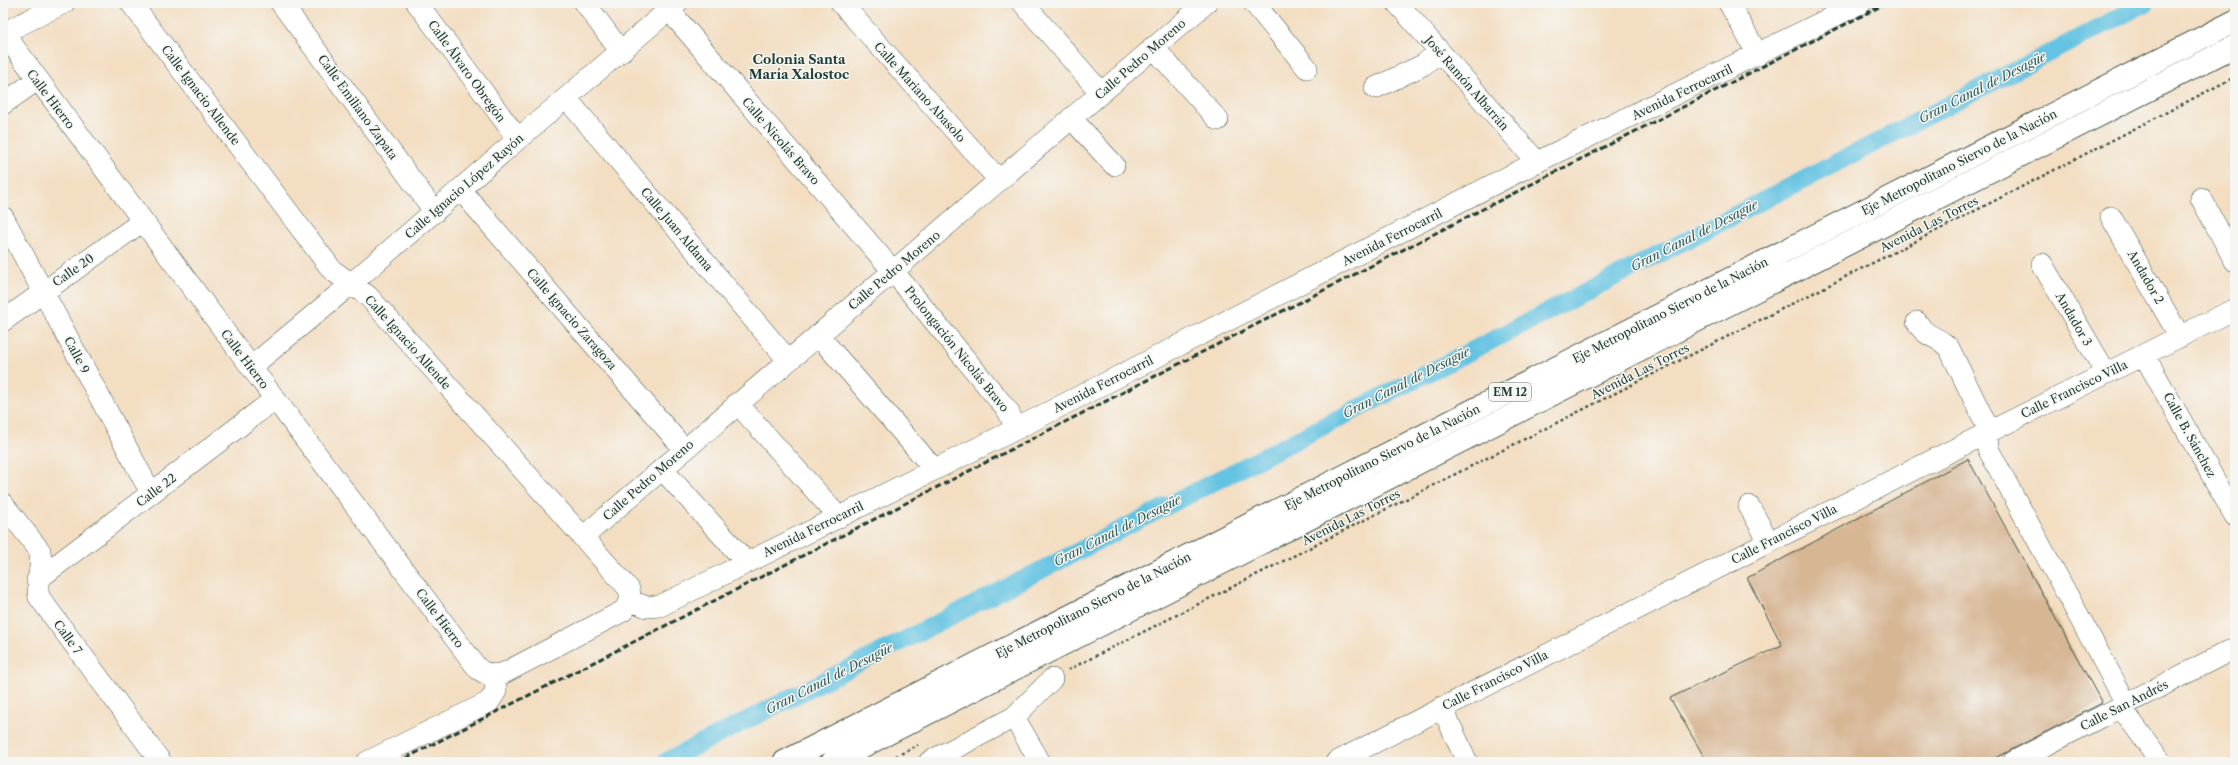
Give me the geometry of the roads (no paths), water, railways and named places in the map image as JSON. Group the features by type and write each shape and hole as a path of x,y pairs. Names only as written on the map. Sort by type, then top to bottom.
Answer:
{"highway":[{"name":"Eje Metropolitano Siervo de la Nación","path":"784,762 2235,21"},
{"name":"Eje Metropolitano Siervo de la Nación","path":"832,762 2235,46"}],"street":[{"path":"3,32 64,3"},
{"name":"Calle Ignacio Allende","path":"132,3 332,270 368,296 629,589 631,600"},
{"name":"Calle Emiliano Zapata","path":"281,3 435,212"},
{"name":"Calle Álvaro Obregón","path":"417,3 518,139"},
{"path":"585,3 621,52"},
{"name":"Calle Mariano Abasolo","path":"841,3 999,180"},
{"path":"1023,3 1101,93"},
{"name":"Calle Pedro Moreno","path":"583,536 1205,3"},
{"path":"1254,3 1307,68"},
{"name":"José Ramón Albarrán","path":"1397,3 1537,162"},
{"path":"1729,3 1758,55"},
{"name":"Avenida Ferrocarril","path":"631,600 647,607 660,606 838,516 1016,429 1537,162 1758,55 1861,3"},
{"name":"Calle Ignacio López Rayón","path":"251,367 351,284 673,7"},
{"name":"Calle Nicolás Bravo","path":"673,7 894,271"},
{"name":"Calle Hierro","path":"3,32 37,80 251,367 478,668 483,673 494,676"},
{"path":"1153,47 1218,120"},
{"path":"1375,88 1423,65 1439,52"},
{"path":"3,104 37,80"},
{"name":"Calle Juan Aldama","path":"566,98 788,360"},
{"path":"1071,118 1114,165"},
{"name":"Calle Ignacio Zaragoza","path":"460,189 684,449"},
{"path":"2201,198 2235,261"},
{"name":"Calle 9","path":"3,217 151,493"},
{"name":"Andador 2","path":"2111,217 2180,337"},
{"name":"Calle 20","path":"3,321 143,221"},
{"name":"Andador 3","path":"2042,264 2106,373"},
{"name":"Prolongación Nicolás Bravo","path":"894,271 1008,411 1016,429"},
{"name":"Calle Francisco Villa","path":"1349,759 1442,707 1986,432 2235,310"},
{"path":"1917,322 1926,335 1946,344 1983,417 1988,449 2123,705 2162,762"},
{"path":"818,335 934,469"},
{"name":"Calle B. Sánchez","path":"2144,355 2235,516"},
{"name":"Calle 22","path":"37,580 275,399"},
{"path":"737,403 838,516"},
{"path":"662,469 739,554 744,564"},
{"name":"Calle 7","path":"3,504 40,551 41,558 37,580 39,597 161,762"},
{"path":"1749,506 1769,542"},
{"path":"367,762 489,702 496,691 494,676 623,611 631,600"},
{"name":"Calle San Andrés","path":"2013,762 2123,705 2233,654"},
{"path":"929,762 1014,717 1052,679"},
{"path":"1442,707 1467,762"},
{"path":"1014,717 1040,762"}],"waterway":[{"name":"Gran Canal de Desagüe","path":"665,762 1524,324 2146,3"}],"railway":[{"path":"398,762 1887,3"}],"district":[{"name":"Colonia Santa María Xalostoc","path":"799,66"}]}
